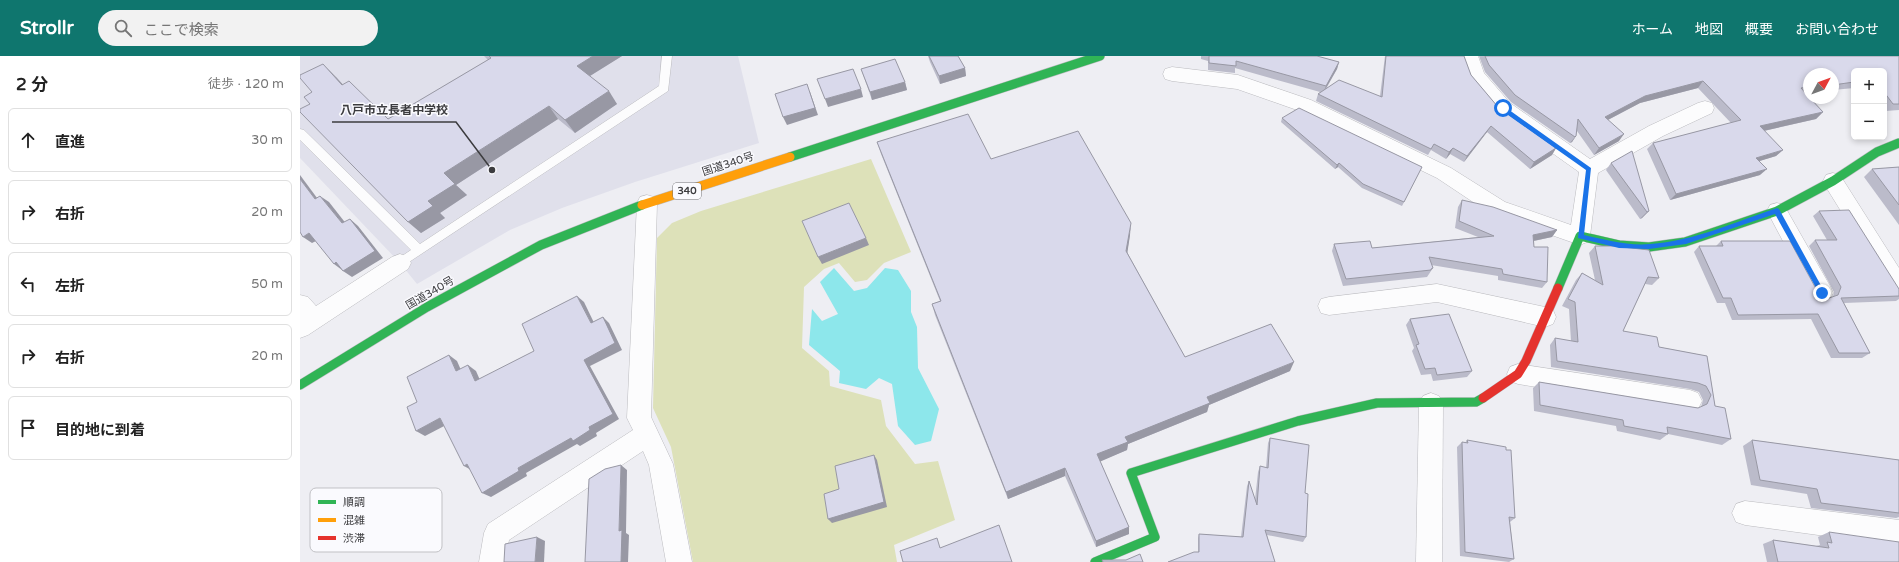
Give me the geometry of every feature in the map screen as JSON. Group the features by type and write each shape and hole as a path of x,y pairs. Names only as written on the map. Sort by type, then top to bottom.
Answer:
{"main road":[{"name":"国道340号","path":"300,385 427,307 541,245 647,203 1074,60 1100,56"},
{"path":"1095,562 1155,537 1131,473 1298,421 1377,403 1431,404 1476,402 1518,374 1580,236 1619,245 1649,247 1686,242 1777,211 1834,181 1877,152 1899,143"}],"street":[{"path":"1469,56 1476,76 1503,108 1589,169"},
{"path":"1172,74 1238,82 1304,105 1444,173 1498,208 1580,236 1589,169"},
{"path":"1589,169 1656,131 1705,108"},
{"path":"1834,181 1899,286"},
{"path":"647,203 639,418 661,464 679,562"},
{"path":"1777,211 1822,293"},
{"path":"305,317 400,263"},
{"path":"1329,306 1437,293 1545,316"},
{"path":"1518,374 1690,401"},
{"path":"1429,562 1431,404"},
{"path":"492,562 497,533 647,434"},
{"path":"1745,513 1899,533"}],"lane":[{"path":"400,263 664,88 667,56"},
{"path":"300,133 419,250"}],"shaded area":[{"path":"300,56 738,56 759,143 635,182 562,208 510,230 417,284 400,263 300,158"}],"green space":[{"path":"871,159 911,252 884,263 867,280 855,282 839,263 824,269 804,287 802,348 829,371 830,386 881,400 886,426 915,464 938,461 955,520 894,545 897,562 693,562 671,447 653,408 657,238 672,223 701,211"}],"water":[{"path":"834,268 854,291 867,288 885,268 898,270 911,291 911,312 917,327 918,368 939,409 931,441 915,445 898,426 892,384 879,378 866,389 839,383 840,371 809,345 812,309 822,321 838,314 820,282"}],"building":[{"path":"489,56 593,56 577,66 609,91 565,120 549,106 444,173 455,184 428,201 433,206 408,222 300,112 300,109 310,104 304,97 312,92 300,78 300,75 323,64 342,85 349,81 388,119 491,58"},
{"path":"929,56 958,56 965,68 939,76"},
{"path":"1209,56 1317,56 1339,62 1326,86 1236,61 1236,66 1209,63"},
{"path":"1386,56 1464,56 1471,75 1498,107 1556,148 1534,162 1491,126 1467,156 1453,148 1449,152 1434,144 1431,149 1318,94 1339,80 1382,97"},
{"path":"1485,56 1899,56 1899,104 1893,104 1887,96 1887,68 1851,68 1851,82 1839,84 1839,68 1803,68 1803,88 1801,88 1803,90 1803,104 1816,104 1823,112 1760,126 1783,150 1756,158 1767,169 1676,194 1653,143 1741,120 1703,81 1645,96 1605,117 1624,134 1599,148 1578,119 1575,137 1515,95 1489,65"},
{"path":"895,59 905,82 870,92 861,69"},
{"path":"853,69 861,89 825,99 817,79"},
{"path":"807,84 815,108 783,117 775,94"},
{"path":"1299,108 1422,167 1404,202 1363,184 1339,163 1337,165 1282,118"},
{"path":"968,114 991,159 1078,131 1131,223 1126,251 1185,357 1271,324 1294,362 1207,397 1210,403 1125,437 1128,442 1097,454 1129,527 1096,541 1065,468 1006,492 932,304 941,301 877,142"},
{"path":"1632,151 1649,211 1647,212 1611,163"},
{"path":"1899,167 1899,205 1872,169"},
{"path":"300,179 315,199 320,196 342,223 350,219 375,251 343,271 336,262 334,264 309,233 303,237 300,232"},
{"path":"1462,200 1493,207 1557,230 1533,235 1534,247 1548,247 1547,282 1503,274 1502,269 1429,257 1433,268 1431,270 1346,279 1334,244 1370,241 1372,248 1494,236 1459,221"},
{"path":"849,203 866,238 818,257 802,221"},
{"path":"1849,210 1899,289 1899,296 1841,298 1870,353 1839,353 1818,314 1738,315 1731,298 1723,298 1699,246 1723,246 1721,241 1790,241 1820,296 1829,298 1838,295 1841,287 1815,240 1837,240 1819,211"},
{"path":"1595,246 1614,246 1649,250 1659,278 1648,277 1623,331 1657,337 1659,347 1707,356 1715,406 1725,408 1731,439 1667,427 1668,434 1624,426 1623,420 1540,405 1539,382 1698,408 1707,404 1711,395 1706,386 1698,383 1557,361 1555,338 1578,342 1575,302 1568,299 1582,273 1603,285"},
{"path":"577,296 591,323 603,317 615,343 584,360 613,414 589,427 590,430 573,441 571,438 518,468 519,471 482,493 467,464 464,466 440,418 416,431 407,407 417,402 407,377 449,355 456,371 468,365 475,381 534,351 522,324"},
{"path":"1449,314 1472,371 1437,375 1435,368 1425,369 1416,345 1419,344 1410,319"},
{"path":"1270,438 1309,445 1305,493 1308,494 1306,537 1265,530 1275,562 1168,562 1194,552 1199,552 1199,534 1243,537 1249,481 1257,505 1260,466 1268,468"},
{"path":"1467,440 1506,447 1506,450 1511,450 1515,518 1509,517 1514,559 1465,552 1462,442 1468,443"},
{"path":"1752,440 1899,460 1899,513 1821,503 1817,489 1760,480"},
{"path":"874,455 884,502 828,519 824,494 839,489 835,466"},
{"path":"621,465 619,531 622,530 621,562 585,562 589,479 605,469"},
{"path":"999,525 1012,562 903,562 900,551 937,538 940,548"},
{"path":"1829,532 1899,542 1899,562 1778,562 1773,540 1829,548 1827,542 1832,543"},
{"path":"537,537 535,562 504,562 505,544"},
{"path":"1140,554 1143,562 1103,562 1102,560 1126,560"}],"traffic: fast":[{"path":"790,157 1100,56"},
{"path":"1558,288 1580,236 1619,245 1649,247 1685,242 1777,211 1833,181 1877,152 1899,143"},
{"path":"300,385 427,307 541,245 642,205"},
{"path":"1095,562 1155,537 1131,473 1298,421 1377,403 1476,402 1483,398"}],"traffic: slow":[{"path":"642,205 790,157"}],"traffic: jam":[{"path":"1483,398 1518,374 1526,361 1558,288"}],"place":[{"name":"八戸市立長者中学校","path":"492,170"}],"route":[{"path":"1503,108 1589,169 1580,236 1619,245 1649,247 1686,242 1777,211 1822,293"}]}
